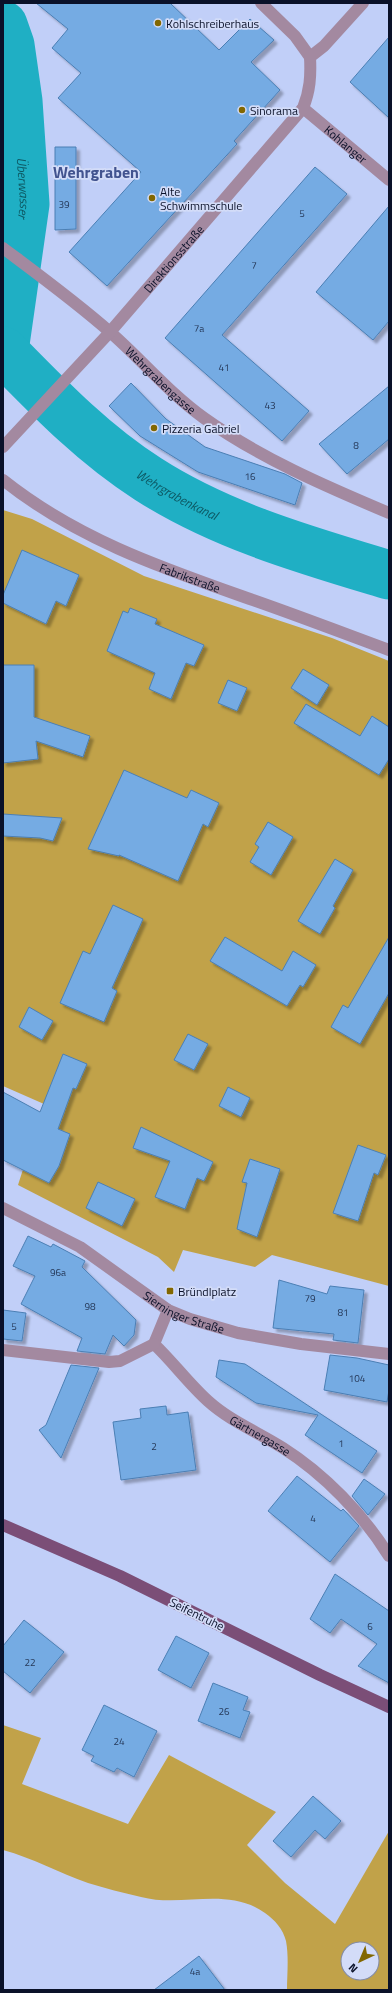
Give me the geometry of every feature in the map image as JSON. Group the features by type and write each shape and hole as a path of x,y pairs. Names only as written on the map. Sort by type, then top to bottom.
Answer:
{"main road":[{"name":"Seifentruhe","path":"3,1525 120,1576 320,1675 389,1707"}],"street":[{"path":"261,3 296,36 310,57 324,46 363,3"},
{"name":"Direktionsstraße","path":"7,443 110,332 303,108 309,94 311,75 310,57"},
{"name":"Kohlanger","path":"303,108 389,180"},
{"name":"Wehrgrabengasse","path":"3,248 51,284 110,332 167,387 203,417 235,438 317,482 389,512"},
{"name":"Fabrikstraße","path":"3,480 42,509 128,554 181,575 389,650"},
{"name":"Sierninger Straße","path":"3,1208 80,1248 168,1310 238,1333 301,1344 389,1354"},
{"path":"3,1350 109,1362 120,1360 154,1344 168,1310"},
{"name":"Gärtnergasse","path":"154,1344 208,1401 229,1417 283,1448 308,1466 358,1513 373,1531 389,1556"}],"shaded area":[{"path":"3,510 32,519 144,576 332,638 389,661 389,1286 272,1255 255,1267 183,1250 174,1272 158,1257 18,1185 44,1104 3,1086"},
{"path":"3,1725 41,1738 22,1784 128,1824 169,1755 276,1812 247,1845 285,1883 335,1924 389,1831 389,1990 287,1990 288,1966 285,1937 281,1929 272,1919 265,1913 250,1905 220,1899 157,1900 141,1897 88,1883 25,1857 3,1850"}],"building":[{"path":"36,3 170,3 219,50 250,19 274,40 251,62 280,90 234,141 237,144 107,286 69,252 141,172 58,98 81,73 52,48 68,29"},
{"path":"389,37 389,118 350,82"},
{"path":"55,147 76,147 76,229 55,230"},
{"path":"315,167 347,194 222,335 309,411 282,441 165,338"},
{"path":"389,206 389,321 373,340 316,292"},
{"path":"131,383 166,419 205,447 285,474 302,483 295,505 198,472 140,436 109,406"},
{"path":"389,386 389,439 347,474 319,444"},
{"path":"22,550 79,575 66,606 56,601 46,624 3,603 3,595"},
{"path":"130,608 157,619 155,624 204,645 194,666 186,663 171,699 149,689 155,673 107,651 123,611 128,613"},
{"path":"3,665 34,665 34,717 90,736 83,757 36,741 38,759 3,763"},
{"path":"303,669 329,685 317,705 291,688"},
{"path":"228,680 247,688 237,711 218,703"},
{"path":"306,704 360,736 372,716 389,727 389,759 379,775 294,723"},
{"path":"124,770 187,798 191,790 219,803 208,827 203,824 178,881 119,855 88,849"},
{"path":"3,814 62,818 53,841 40,838 3,836"},
{"path":"268,822 293,837 271,875 250,862 259,847 255,844"},
{"path":"335,859 353,870 333,906 335,908 320,934 298,921"},
{"path":"113,905 143,919 112,988 117,991 104,1022 60,1003 83,951 90,954"},
{"path":"225,937 282,971 293,951 316,965 303,987 300,985 287,1006 210,961"},
{"path":"389,937 389,993 360,1044 331,1027 343,1005 348,1008"},
{"path":"29,1007 53,1021 42,1040 19,1027"},
{"path":"188,1034 208,1044 194,1070 174,1060"},
{"path":"63,1054 87,1064 76,1089 73,1088 58,1129 70,1134 59,1166 49,1183 3,1160 3,1092 40,1112"},
{"path":"228,1087 250,1098 241,1117 219,1106"},
{"path":"141,1127 213,1162 204,1181 197,1178 185,1209 155,1197 170,1161 133,1148"},
{"path":"358,1145 386,1155 378,1175 374,1173 358,1221 333,1213"},
{"path":"250,1159 280,1169 257,1237 237,1229 247,1183 242,1182"},
{"path":"98,1182 135,1199 122,1226 86,1208"},
{"path":"28,1236 51,1247 53,1244 85,1261 82,1267 136,1320 134,1335 124,1346 113,1335 105,1354 77,1351 82,1338 21,1304 35,1276 13,1266"},
{"path":"279,1280 327,1294 330,1286 364,1290 358,1343 333,1340 334,1334 273,1328"},
{"path":"3,1310 26,1313 22,1341 3,1339"},
{"path":"330,1355 357,1358 389,1365 389,1390 387,1402 324,1390"},
{"path":"219,1360 245,1364 377,1451 362,1473 305,1435 318,1415 256,1403 216,1377"},
{"path":"71,1365 99,1368 61,1458 39,1430 46,1425"},
{"path":"166,1406 167,1415 188,1412 196,1470 121,1480 113,1422 141,1418 140,1409"},
{"path":"297,1476 341,1511 343,1509 359,1526 330,1562 268,1511"},
{"path":"364,1479 385,1494 368,1515 352,1496"},
{"path":"335,1574 389,1611 389,1683 358,1666 377,1644 341,1619 330,1633 310,1619"},
{"path":"24,1620 64,1652 30,1693 3,1671 3,1646"},
{"path":"176,1636 209,1653 191,1688 158,1670"},
{"path":"213,1683 248,1697 243,1710 250,1712 240,1738 198,1721"},
{"path":"104,1705 157,1731 134,1777 117,1768 114,1772 91,1761 94,1756 82,1750"},
{"path":"313,1796 341,1821 325,1839 315,1830 291,1857 273,1841"},
{"path":"199,1956 225,1990 154,1990"}],"waterway":[{"name":"Überwasser","path":"3,25 10,45 18,101 25,204 4,351"},
{"name":"Wehrgrabenkanal","path":"3,351 54,402 108,451 148,479 176,496 234,523 265,535 389,575"}],"place":[{"name":"Kohlschreiberhaus","path":"158,23"},
{"name":"Sinorama","path":"242,110"},
{"name":"Alte Schwimmschule","path":"152,198"},
{"name":"Pizzeria Gabriel","path":"154,428"},
{"name":"Bründlplatz","path":"170,1291"}],"district":[{"name":"Wehrgraben","path":"96,172"}]}
